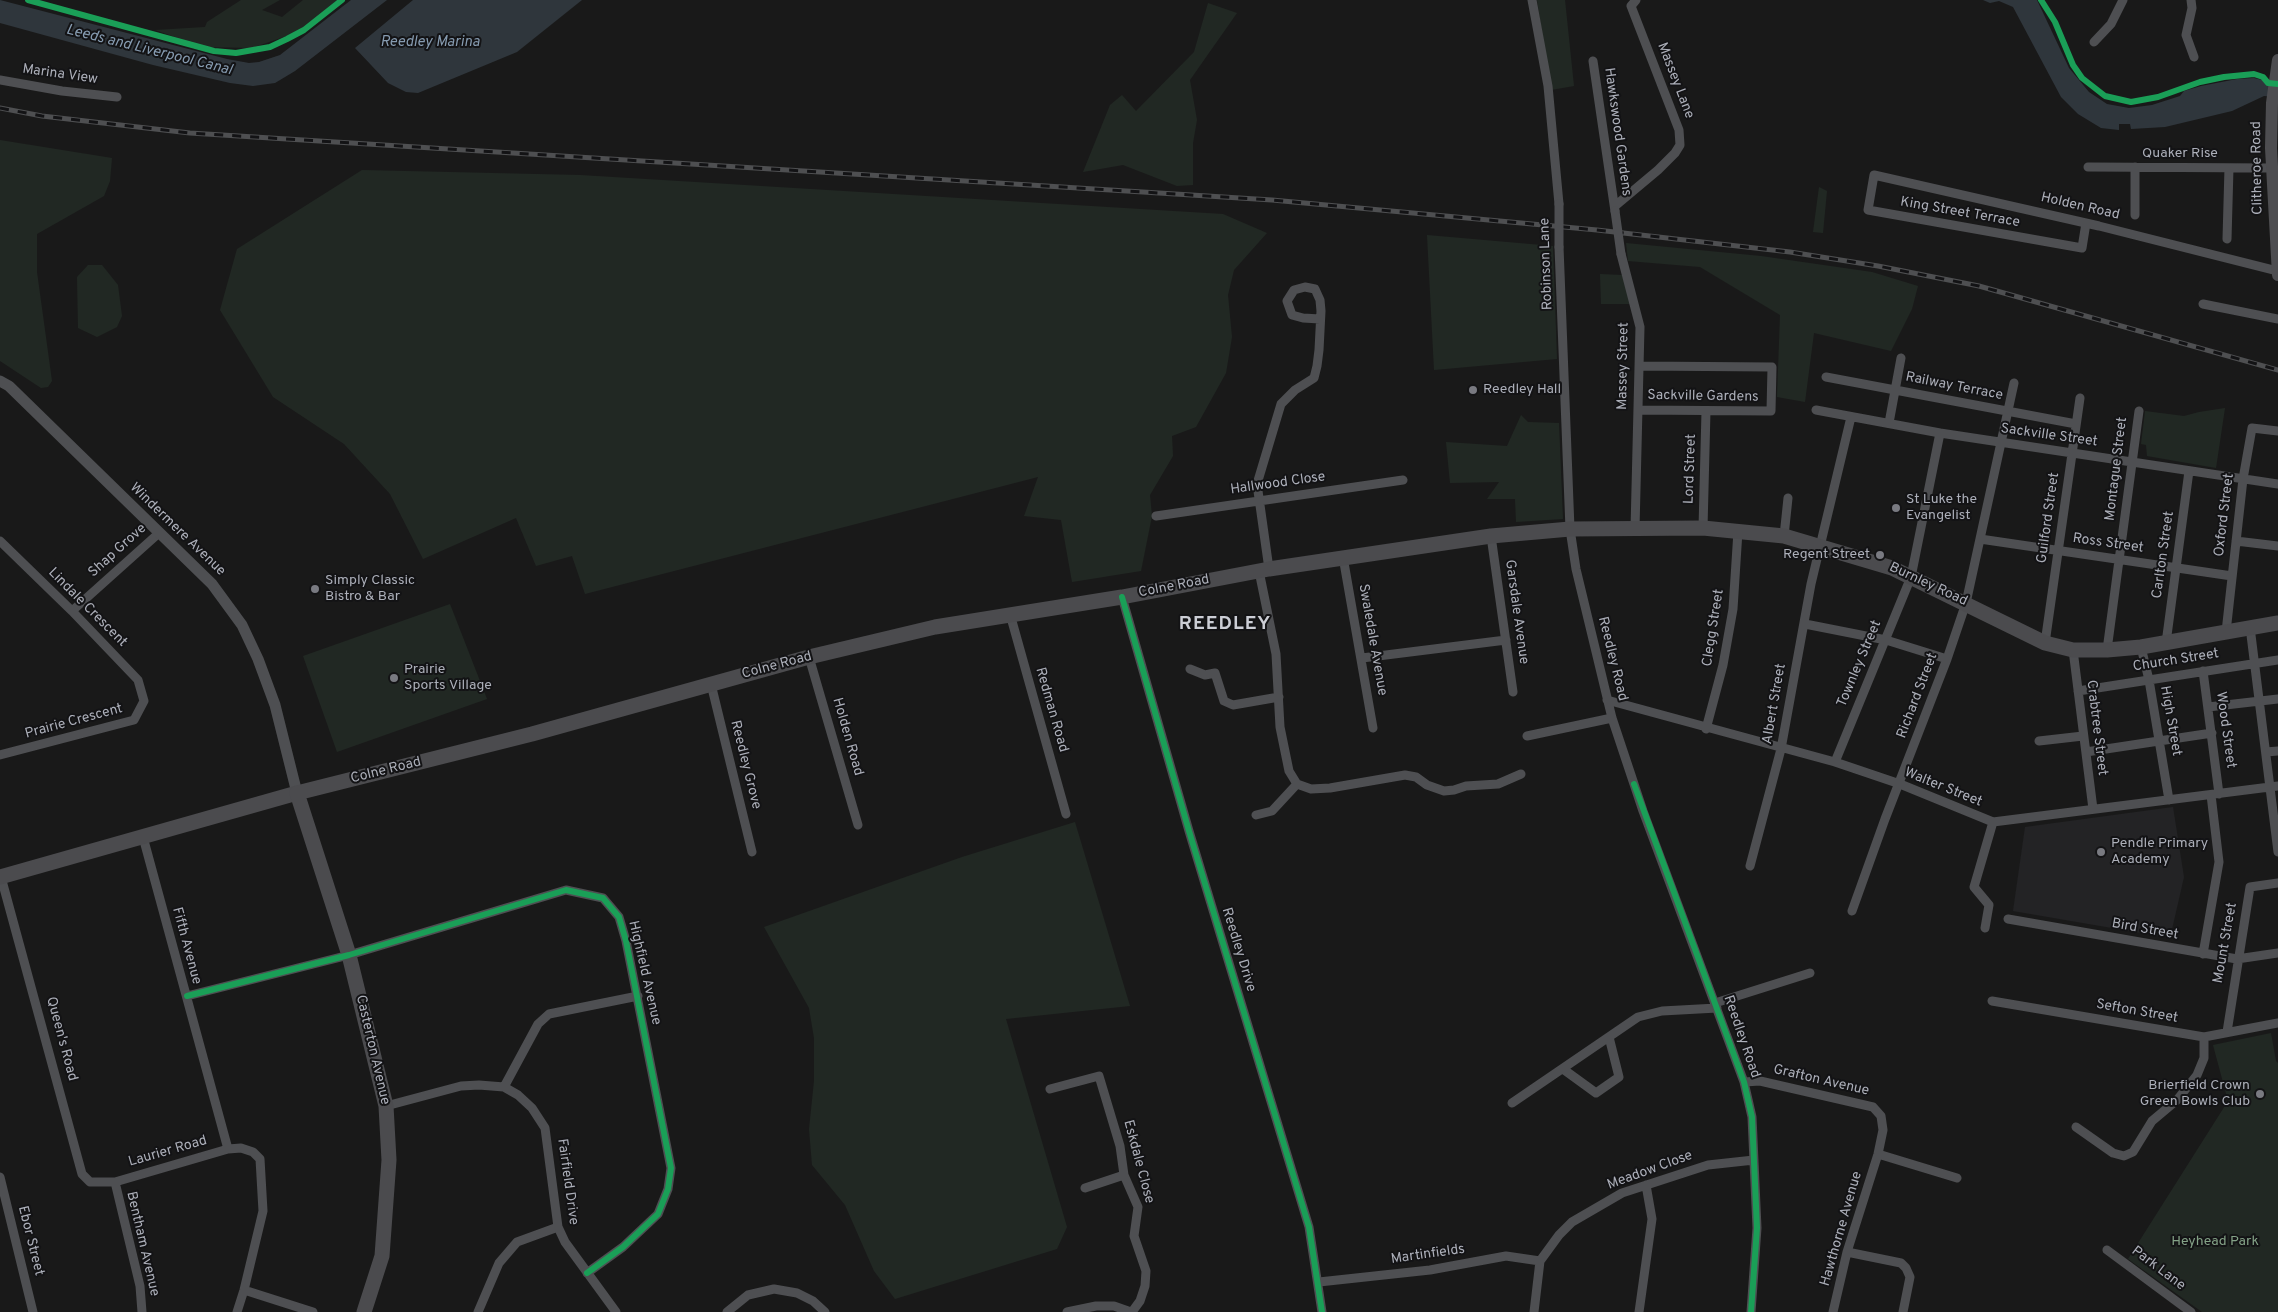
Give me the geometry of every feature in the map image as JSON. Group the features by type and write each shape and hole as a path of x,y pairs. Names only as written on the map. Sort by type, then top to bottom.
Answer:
{"main road":[{"name":"Clitheroe Road","path":"2277,66 2272,103 2278,275"},
{"name":"Burnley Road","path":"1570,529 1703,528 1784,536 1820,545 1892,568 1966,602 2045,643 2072,650 2107,650 2141,647 2278,623"},
{"name":"Colne Road","path":"1,877 297,793 532,734 808,657 936,627 1122,597 1344,557 1492,536 1570,529"},
{"name":"Casterton Avenue","path":"297,793 349,955 386,1106 389,1160 382,1256 364,1312"}],"street":[{"name":"Robinson Lane","path":"1532,0 1548,86 1559,204 1570,529"},
{"name":"Massey Lane","path":"1615,208 1675,154 1680,145 1679,130 1631,6 1636,0"},
{"path":"2094,42 2111,24 2123,0"},
{"path":"2191,0 2192,8 2186,34 2194,57"},
{"name":"Hawkswood Gardens","path":"1593,61 1615,208"},
{"name":"Marina View","path":"0,80 62,91 117,97"},
{"name":"Quaker Rise","path":"2088,167 2273,168"},
{"path":"2135,167 2135,215"},
{"path":"2227,239 2229,168"},
{"name":"Holden Road","path":"1874,175 2086,223 2277,271"},
{"name":"King Street Terrace","path":"1874,175 1868,210 2082,248 2086,223"},
{"name":"Massey Street","path":"1615,208 1621,254 1638,315 1639,366 1635,529"},
{"path":"2203,304 2278,319"},
{"path":"1320,319 1314,378 1295,390 1281,404 1257,484 1264,570 1276,654 1280,726 1290,771 1297,784 1311,789 1406,775 1416,777 1428,785 1444,791 1466,786 1498,784 1521,774"},
{"path":"1889,423 1900,358"},
{"name":"Sackville Gardens","path":"1638,410 1771,411 1772,367 1639,366"},
{"name":"Railway Terrace","path":"1826,377 2076,424"},
{"name":"Windermere Avenue","path":"0,381 9,386 212,584 242,625 258,659 275,705 297,793"},
{"name":"Richard Street","path":"1852,911 1947,659 1966,602 2014,383"},
{"name":"Guilford Street","path":"2045,643 2080,398"},
{"name":"Sackville Street","path":"1816,410 1940,434 2278,484"},
{"name":"Lord Street","path":"1703,528 1706,411"},
{"name":"Montague Street","path":"2107,650 2139,411"},
{"name":"Albert Street","path":"1750,866 1781,749 1820,545 1851,417"},
{"name":"Oxford Street","path":"2226,632 2243,479 2252,428 2278,430"},
{"path":"1912,577 1940,434"},
{"name":"Carlton Street","path":"2166,643 2189,471"},
{"name":"Hallwood Close","path":"1156,516 1403,480"},
{"path":"1784,536 1788,498"},
{"name":"Reedley Road","path":"1570,529 1576,569 1612,718 1643,811 1744,1082 1752,1117 1757,1228 1751,1312"},
{"name":"Clegg Street","path":"1706,729 1723,665 1733,609 1738,530"},
{"name":"Shap Grove","path":"72,611 159,533"},
{"name":"Garsdale Avenue","path":"1492,536 1513,692"},
{"name":"Ross Street","path":"1980,539 2232,576"},
{"name":"Lindale Crescent","path":"0,541 72,611 138,680 144,701"},
{"path":"2236,541 2278,546"},
{"name":"Swaledale Avenue","path":"1344,557 1373,728"},
{"name":"Townley Street","path":"1835,762 1912,577"},
{"name":"Reedley Drive","path":"1122,597 1192,840 1309,1227 1319,1282 1322,1312"},
{"name":"Redman Road","path":"1010,614 1066,814"},
{"path":"1805,624 1886,640 1947,659"},
{"path":"2250,627 2266,752 2274,787 2278,850"},
{"path":"1362,658 1506,640"},
{"name":"High Street","path":"2141,647 2149,680 2169,800"},
{"name":"Crabtree Street","path":"2072,650 2093,809"},
{"name":"Holden Road","path":"808,657 858,825"},
{"name":"Church Street","path":"2078,691 2278,660"},
{"path":"1190,669 1206,675 1215,673 1224,701 1233,705 1279,697"},
{"name":"Wood Street","path":"2203,671 2212,732 2220,862 2203,954"},
{"name":"Reedley Grove","path":"711,684 752,852"},
{"path":"2208,706 2278,699"},
{"name":"Walter Street","path":"1607,700 1706,729 1835,762 1900,784 1993,822 2274,787"},
{"name":"Prairie Crescent","path":"0,755 134,720 144,701"},
{"path":"1527,736 1612,718"},
{"path":"2086,752 2212,732"},
{"path":"2039,741 2083,736"},
{"path":"2266,752 2278,751"},
{"path":"1256,814 1272,811 1297,784"},
{"path":"1985,928 1989,905 1974,887 1993,822"},
{"name":"Fifth Avenue","path":"143,837 228,1149"},
{"name":"Queen's Road","path":"1,877 82,1174 90,1182 115,1182"},
{"name":"Mount Street","path":"2227,1032 2237,959 2250,887 2278,883"},
{"name":"Highfield Avenue","path":"187,996 349,955 566,890 603,898 619,917 638,996 671,1168 668,1189 658,1214 642,1230 587,1273"},
{"name":"Bird Street","path":"2008,918 2237,959 2278,953"},
{"path":"1512,1103 1638,1017 1662,1011 1716,1005 1810,973"},
{"path":"504,1087 538,1024 550,1014 638,996"},
{"name":"Sefton Street","path":"1992,1001 2204,1038 2278,1023"},
{"path":"1563,1069 1596,1093 1619,1077 1609,1037"},
{"path":"2076,1127 2113,1153 2124,1156 2133,1152 2152,1122 2177,1100 2196,1075 2204,1058 2204,1038"},
{"name":"Eskdale Close","path":"1050,1089 1100,1076 1120,1146 1124,1175 1138,1207 1134,1236 1146,1272 1145,1286 1140,1301 1131,1312"},
{"name":"Grafton Avenue","path":"1744,1082 1760,1081 1872,1107 1880,1116 1883,1130 1878,1154"},
{"name":"Fairfield Drive","path":"386,1106 461,1086 504,1087 518,1095 532,1108 545,1128 558,1226 565,1242 612,1310"},
{"path":"228,1149 241,1148 253,1152 260,1159 261,1166 263,1211 237,1312"},
{"name":"Laurier Road","path":"115,1182 228,1149"},
{"path":"1878,1154 1957,1178"},
{"name":"Hawthorne Avenue","path":"1833,1312 1847,1252 1878,1154"},
{"name":"Meadow Close","path":"1534,1312 1540,1261 1559,1235 1572,1222 1622,1193 1708,1164 1754,1160"},
{"path":"1085,1188 1124,1175"},
{"name":"Ebor Street","path":"0,1177 4,1212 33,1312"},
{"name":"Bentham Avenue","path":"115,1182 140,1286 142,1312"},
{"path":"1639,1312 1652,1219 1646,1186"},
{"path":"478,1312 499,1263 517,1242 558,1226"},
{"name":"Park Lane","path":"2108,1250 2191,1312"},
{"path":"1847,1252 1901,1263 1906,1268 1910,1277 1903,1312"},
{"name":"Martinfields","path":"1319,1282 1430,1270 1506,1256 1540,1261"},
{"path":"726,1312 748,1295 774,1289 797,1293 813,1301 825,1312"},
{"path":"244,1290 313,1312"},
{"path":"1067,1312 1096,1306 1114,1306 1131,1312"}],"shaded area":[{"name":"Pendle Primary Academy","path":"2173,807 2184,877 2170,938 2013,911 2025,827"}],"green space":[{"path":"241,0 280,0 262,10 282,17 303,0 338,0 301,31 252,48 203,47 155,30 205,27 207,22"},
{"path":"1537,0 1565,0 1574,86 1551,90"},
{"path":"1208,3 1237,13 1190,80 1197,120 1193,143 1193,185 1177,186 1123,165 1083,172 1110,105 1122,95 1136,111 1194,52"},
{"path":"0,140 112,158 110,181 104,196 37,234 37,272 52,381 48,387 41,388 0,361"},
{"path":"362,170 580,175 1223,214 1267,233 1234,270 1228,295 1232,337 1226,373 1196,427 1172,436 1173,456 1150,495 1152,516 1141,571 1072,582 1061,520 1024,516 1038,477 585,594 572,556 536,566 516,518 423,559 390,494 344,444 273,397 220,310 237,249"},
{"path":"1819,187 1827,191 1823,233 1813,232"},
{"path":"1427,235 1553,246 1557,359 1434,370"},
{"path":"1626,243 1761,256 1872,272 1918,286 1912,309 1891,351 1814,333 1805,402 1777,397 1780,315 1700,267 1628,261"},
{"path":"88,265 102,265 118,285 122,316 117,327 97,337 78,328 77,277"},
{"path":"1600,274 1622,275 1632,304 1601,304"},
{"path":"2225,408 2216,468 2147,456 2146,445 2141,444 2145,411 2184,416"},
{"path":"1521,415 1528,422 1559,423 1563,519 1516,522 1515,499 1487,499 1499,482 1450,483 1446,442 1507,446"},
{"name":"Prairie Sports Village","path":"450,604 487,699 337,752 303,656"},
{"path":"1075,822 1130,1006 1006,1019 1067,1227 1057,1249 895,1299 874,1271 845,1205 812,1165 809,1129 814,1081 814,1038 809,1008 764,927 962,857"},
{"name":"Heyhead Park","path":"2271,1033 2278,1063 2278,1312 2202,1312 2128,1259 2228,1101 2213,1045"}],"water":[{"name":"Leeds and Liverpool Canal","path":"0,0 227,59 249,63 259,62 280,55 351,0 387,0 295,71 275,83 253,86 230,83 153,65 0,23"},
{"name":"Reedley Marina","path":"413,0 582,0 517,52 418,93 406,92 388,83 355,48"},
{"path":"1983,0 2037,0 2069,68 2089,92 2107,104 2129,108 2152,105 2180,96 2184,91 2201,86 2237,79 2254,78 2262,80 2266,85 2278,86 2278,97 2264,96 2232,111 2165,127 2131,129 2130,124 2119,124 2119,130 2101,128 2078,114 2061,97 2013,7 1999,1 1990,3"}],"railway":[{"path":"0,108 42,116 190,133 1272,200 1597,230 1790,252 1878,266 1979,286 2278,370"}],"cycle path":[{"path":"28,0 214,51 236,53 270,47 287,39 304,30 342,0"},
{"path":"2041,0 2055,22 2073,65 2082,78 2105,96 2131,102 2158,97 2200,82 2254,74 2263,77 2268,83 2278,84"},
{"path":"1122,597 1189,831 1309,1227 1322,1312"},
{"path":"1634,784 1744,1082 1752,1117 1757,1228 1751,1312"},
{"path":"187,996 349,955 566,890 603,898 619,917 626,941 671,1168 668,1189 658,1214 623,1247 587,1273"}],"place":[{"name":"Reedley Hall","path":"1473,390"},
{"name":"St Luke the Evangelist","path":"1896,508"},
{"name":"Regent Street","path":"1880,555"},
{"name":"Simply Classic Bistro & Bar","path":"315,589"},
{"name":"Prairie Sports Village","path":"394,678"},
{"name":"Pendle Primary Academy","path":"2101,852"},
{"name":"Brierfield Crown Green Bowls Club","path":"2260,1094"}],"district":[{"name":"REEDLEY","path":"1225,625"}]}
